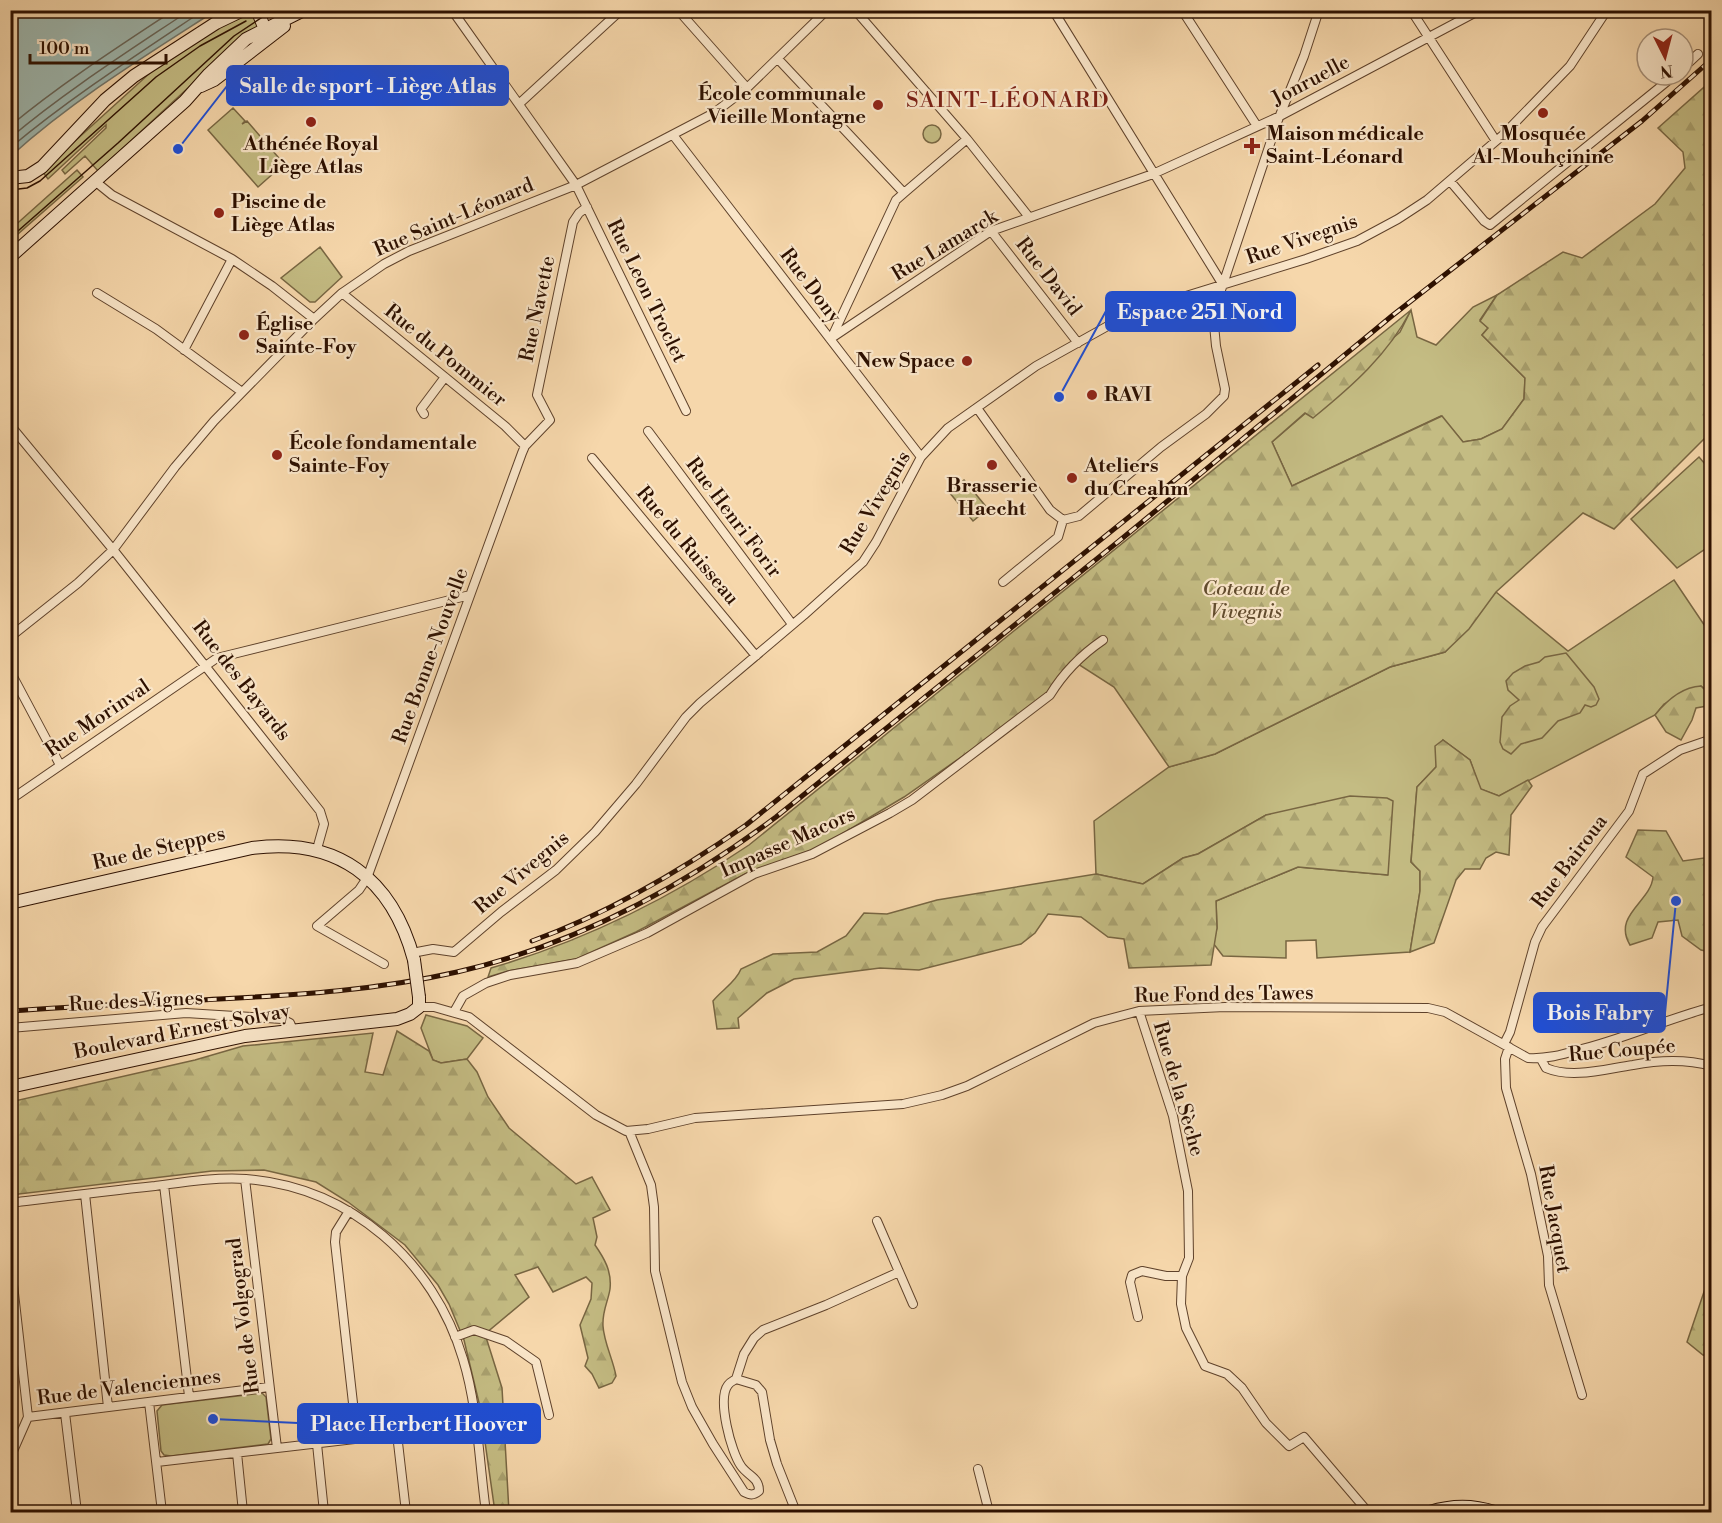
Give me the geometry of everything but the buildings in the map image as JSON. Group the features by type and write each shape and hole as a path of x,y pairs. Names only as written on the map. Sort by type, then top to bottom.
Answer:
{"street":[{"name":"Rue Leon Troclet","path":"452,10 576,185 686,411"},
{"path":"520,103 621,10"},
{"path":"678,10 747,88"},
{"name":"Rue Saint-Léonard","path":"10,637 78,583 113,550 175,467 242,392 342,292 384,264 421,246 576,185 714,113 747,88 827,10"},
{"path":"855,10 967,139 1029,217"},
{"path":"1053,10 1223,285"},
{"path":"1182,10 1257,126"},
{"path":"977,408 1050,510 1063,520 1079,516 1161,447 1206,414 1224,396 1226,388 1216,346 1213,314 1280,116 1304,56 1319,10"},
{"path":"1411,10 1496,141"},
{"name":"Jonruelle","path":"1153,174 1280,116 1480,10"},
{"name":"Rue Vivegnis","path":"413,956 433,950 454,952 556,870 601,825 636,784 686,717 863,562 921,457 948,428 1035,366 1131,313 1357,241 1398,219 1450,181 1496,141 1570,66 1607,10"},
{"path":"10,178 28,176 42,167 105,100 134,76 216,23 241,11 253,11 267,15 302,12"},
{"path":"253,11 264,29"},
{"path":"10,257 186,101 238,46 250,36 302,12"},
{"path":"196,89 214,80 243,56 303,15 302,12"},
{"path":"243,56 261,36 264,29"},
{"path":"1695,57 1698,54"},
{"path":"778,59 904,193"},
{"path":"1450,181 1490,225 1660,87"},
{"name":"Rue Dony","path":"673,135 921,457"},
{"path":"830,339 896,200 967,139"},
{"name":"Rue Lamarck","path":"830,339 991,231 1153,174"},
{"path":"96,182 112,195 232,259 314,319"},
{"name":"Rue Navette","path":"525,446 550,420 537,395 573,222 587,207"},
{"name":"Rue David","path":"991,231 1078,343"},
{"path":"184,350 232,259"},
{"name":"Rue du Pommier","path":"342,292 505,426 525,446"},
{"path":"97,293 156,329 242,392"},
{"path":"424,414 421,409 445,377"},
{"name":"Rue des Bayards","path":"10,424 320,811 324,824 317,849"},
{"name":"Rue Henri Forir","path":"648,431 792,624"},
{"name":"Rue Bonne-Nouvelle","path":"367,878 525,446"},
{"name":"Rue du Ruisseau","path":"592,458 756,656"},
{"path":"1003,582 1058,537 1063,520"},
{"name":"Rue Morinval","path":"10,800 217,658 470,595"},
{"name":"Impasse Macors","path":"454,1012 463,996 486,983 510,975 577,963 647,933 754,874 812,854 890,813 912,800 1050,695 1059,680 1083,653 1102,640"},
{"path":"10,671 60,765"},
{"name":"Rue Bairoua","path":"1506,1046 1535,942 1542,927 1629,811 1643,774 1680,750 1712,739"},
{"name":"Rue de Steppes","path":"10,903 252,848 292,845 317,849"},
{"path":"317,849 353,866 367,878 394,909 402,923 413,956 419,1002 469,1017 596,1115 624,1131 629,1131 651,1185 654,1207 655,1271 682,1382 692,1407 722,1460 744,1492 751,1495 759,1491 759,1485 756,1479 742,1468 733,1452 723,1405 728,1385 736,1379 744,1354 754,1338 763,1330 899,1272"},
{"path":"367,878 359,890 317,926 384,964"},
{"name":"Boulevard Ernest Solvay","path":"10,1087 244,1036 397,1019 410,1014 419,1002"},
{"name":"Rue Fond des Tawes","path":"629,1131 695,1118 903,1104 942,1095 967,1086 1094,1023 1139,1011 1225,1007 1428,1008 1445,1012 1528,1058 1541,1059"},
{"path":"1541,1059 1596,1046 1681,1015 1712,1007"},
{"name":"Rue de la Sèche","path":"1139,1011 1173,1116 1188,1191 1189,1258 1182,1276 1181,1304 1186,1328 1204,1366 1227,1374 1242,1388 1266,1423 1289,1446 1304,1437 1368,1512"},
{"name":"Rue des Vignes","path":"10,1028 186,1013 282,1018 290,1023 293,1030"},
{"name":"Rue Jacquet","path":"1506,1046 1506,1088 1531,1174 1548,1256 1549,1285 1582,1395"},
{"name":"Rue Coupée","path":"1541,1059 1546,1068 1564,1073 1672,1061 1691,1061 1712,1066"},
{"path":"10,1203 210,1180 245,1179 294,1187 349,1211 384,1235 413,1264 440,1302 455,1337 468,1378 486,1512"},
{"name":"Rue de Volgograd","path":"245,1179 277,1448"},
{"path":"164,1185 189,1396"},
{"path":"85,1194 108,1407"},
{"path":"349,1211 336,1232 334,1242 357,1439"},
{"path":"877,1221 913,1304"},
{"path":"10,1258 28,1417 10,1458"},
{"path":"1138,1317 1130,1282 1132,1275 1142,1271 1166,1276 1182,1276"},
{"path":"455,1337 474,1330 506,1341 536,1362 549,1415"},
{"path":"736,1379 748,1381 762,1392 770,1440 796,1512"},
{"name":"Rue de Valenciennes","path":"28,1417 269,1387"},
{"path":"149,1402 162,1512"},
{"path":"65,1413 77,1512"},
{"path":"157,1462 475,1425"},
{"path":"397,1434 406,1512"},
{"path":"317,1444 324,1512"},
{"path":"237,1453 243,1512"},
{"path":"978,1469 989,1512"},
{"path":"1430,1512 1460,1506 1494,1512"}],"green space":[{"path":"245,15 254,17 259,27 241,39 98,171 85,156 65,174 62,170 106,128 106,125 48,179 42,171 151,72 211,31"},
{"name":"Coteau de Vivegnis","path":"1711,81 1711,432 1614,529 1583,513 1496,592 1469,629 1445,652 1390,667 1215,754 1169,767 1114,687 1075,662 1050,695 904,797 820,847 745,874 636,932 576,959 508,971 488,977 491,968 559,945 657,901 749,845 1411,310 1391,342 1355,382 1313,418 1305,413 1272,442 1292,486 1442,416 1463,442 1481,439 1502,429 1524,399 1525,378 1482,335 1488,328 1480,321 1497,295 1563,252 1582,258 1655,204 1685,168 1683,152 1658,128"},
{"path":"233,108 245,121 242,124 247,121 284,164 258,187 208,130"},
{"path":"928,125 936,125 941,130 939,141 928,143 923,138 923,130"},
{"path":"77,170 83,177 11,240 11,229"},
{"path":"320,247 342,277 315,302 310,302 281,278"},
{"path":"1497,295 1480,320 1488,328 1482,335 1525,378 1524,399 1502,429 1481,439 1463,442 1441,416 1292,486 1272,442 1400,332 1411,310 1417,337 1436,345 1473,307"},
{"path":"1699,457 1711,471 1711,545 1677,568 1631,519"},
{"path":"964,480 988,509 973,521 949,492"},
{"path":"1674,580 1711,635 1711,686 1705,689 1701,686 1664,704 1655,715 1499,796 1480,789 1470,760 1443,740 1436,767 1417,787 1411,862 1420,871 1420,891 1410,952 1317,958 1316,940 1286,941 1286,958 1223,956 1213,943 1217,928 1216,901 1298,867 1388,875 1266,815 1198,854 1183,858 1143,884 1096,874 1094,821 1169,767 1215,754 1390,667 1445,652 1496,592 1568,651"},
{"path":"1566,653 1594,687 1599,699 1596,705 1591,707 1585,705 1580,713 1558,721 1542,738 1521,744 1511,754 1503,749 1500,742 1502,717 1510,706 1519,700 1508,690 1506,681 1513,673 1525,666 1539,662 1545,657"},
{"path":"1701,686 1711,696 1707,706 1696,708 1681,740 1666,732 1655,715 1675,695"},
{"path":"1443,740 1470,760 1481,789 1499,796 1528,780 1532,786 1511,815 1509,855 1496,852 1486,858 1480,869 1465,869 1456,880 1434,943 1410,952 1420,891 1420,871 1411,862 1417,787 1436,767 1435,746"},
{"path":"1350,796 1387,798 1393,801 1388,875 1298,867 1216,901 1217,928 1211,965 1129,968 1124,939 1108,937 1081,917 1048,914 1035,933 1021,944 919,970 880,968 794,979 767,993 738,1018 739,1028 717,1029 713,1001 741,969 773,954 817,952 846,936 864,913 887,914 937,900 1096,874 1143,884 1183,858 1198,854 1266,815"},
{"path":"1638,830 1666,831 1683,861 1711,857 1711,952 1701,950 1682,936 1678,920 1658,922 1652,938 1630,945 1626,925 1634,909 1651,886 1653,877 1626,857"},
{"path":"426,1015 467,1026 483,1038 467,1059 441,1063 433,1060 421,1028"},
{"path":"397,1031 429,1051 433,1060 441,1063 467,1059 477,1072 488,1097 509,1128 576,1184 592,1177 610,1210 593,1218 597,1237 595,1245 610,1276 610,1289 604,1311 603,1326 616,1376 612,1383 599,1388 585,1366 588,1358 580,1325 591,1299 592,1283 586,1277 553,1292 538,1267 515,1275 529,1297 485,1334 502,1388 509,1512 495,1512 480,1407 464,1340 449,1304 438,1285 405,1245 348,1202 316,1182 264,1170 212,1171 11,1195 10,1102 195,1060 243,1046 373,1033 365,1072 383,1075"},
{"path":"1711,1274 1711,1357 1703,1355 1687,1342"},
{"path":"262,1393 266,1397 271,1439 268,1444 171,1456 164,1455 161,1451 157,1411 162,1405"}],"water":[{"path":"11,10 215,11 84,97 11,156"}],"tram line":[{"path":"10,238 234,36 273,10"},
{"path":"10,190 27,188 40,181 156,77 200,46 246,21"}],"railway":[{"path":"10,1011 309,993 427,978 500,961 543,947 664,891 740,843 776,817 1119,541 1393,315 1642,121 1712,59"},
{"path":"532,941 588,918 643,890 746,825 1318,365"}],"place":[{"name":"École communale Vieille Montagne","path":"878,105"},
{"name":"Mosquée Al-Mouhçinine","path":"1543,113"},
{"name":"Athénée Royal Liège Atlas","path":"311,122"},
{"name":"Maison médicale Saint-Léonard","path":"1252,146"},
{"name":"Salle de sport - Liège Atlas","path":"178,149"},
{"name":"Piscine de Liège Atlas","path":"219,213"},
{"name":"Église Sainte-Foy","path":"244,335"},
{"name":"New Space","path":"967,361"},
{"name":"RAVI","path":"1092,395"},
{"name":"Espace 251 Nord","path":"1059,397"},
{"name":"École fondamentale Sainte-Foy","path":"277,455"},
{"name":"Brasserie Haecht","path":"992,465"},
{"name":"Ateliers du Creahm","path":"1072,478"},
{"name":"Bois Fabry","path":"1676,901"},
{"name":"Place Herbert Hoover","path":"213,1419"}],"district":[{"name":"SAINT-LÉONARD","path":"1008,100"}]}
